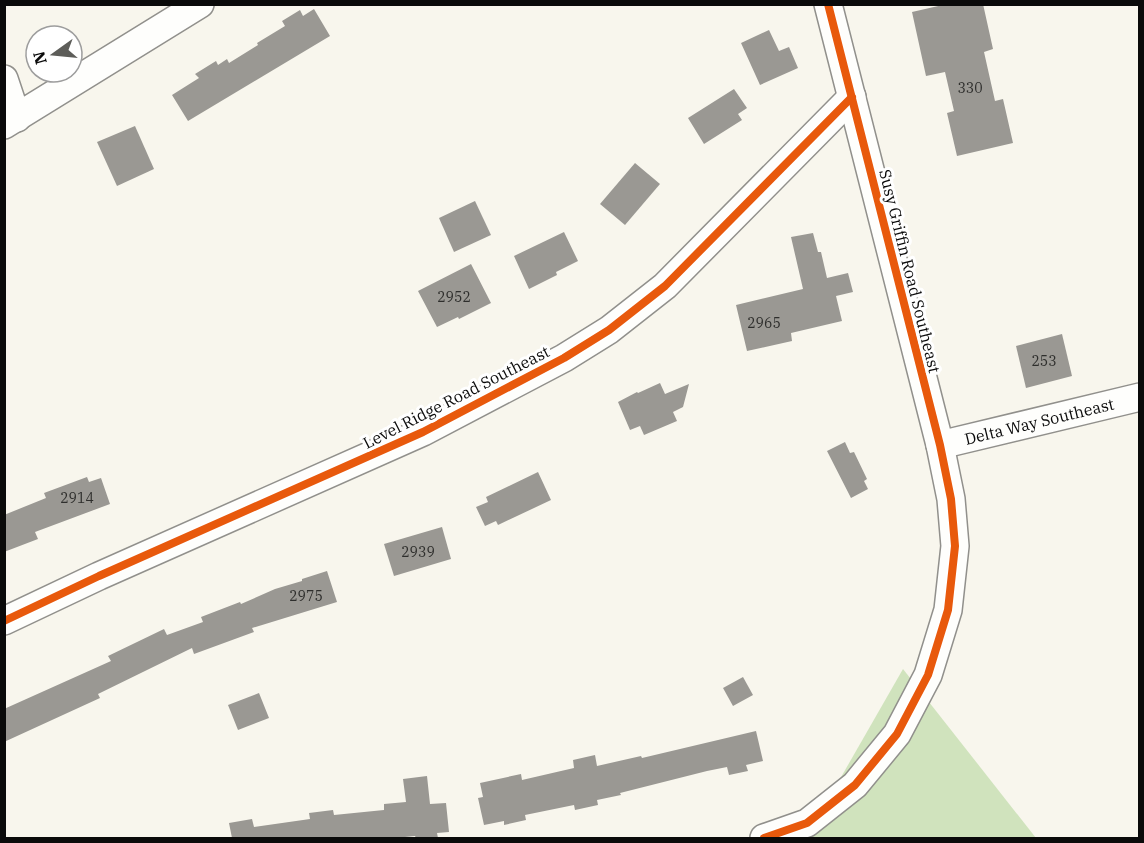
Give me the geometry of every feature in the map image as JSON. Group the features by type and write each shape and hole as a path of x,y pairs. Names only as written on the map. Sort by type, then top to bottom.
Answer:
{"street":[{"path":"4,80 11,121 200,4"},
{"name":"Susy Griffin Road Southeast","path":"764,838 807,823 855,785 897,734 928,675 948,609 955,546 951,499 940,445 828,4"},
{"name":"Level Ridge Road Southeast","path":"4,621 99,576 423,432 573,352 609,330 665,286 852,97"},
{"name":"Delta Way Southeast","path":"940,445 1140,397"}],"green space":[{"path":"903,669 1036,838 808,838"}],"building":[{"path":"947,4 983,4 993,49 984,52 995,101 1003,99 1013,143 957,156 947,113 954,111 945,72 926,76 912,12"},
{"path":"314,9 330,36 188,121 172,95 199,78 195,74 216,61 218,65 227,59 229,63 285,26 282,21 300,10 303,16"},
{"path":"769,30 779,51 789,47 798,68 760,85 741,43"},
{"path":"734,89 747,108 738,114 742,120 704,144 688,118"},
{"path":"135,126 154,169 117,186 97,142"},
{"path":"635,163 660,184 625,225 600,204"},
{"path":"475,201 491,235 454,252 439,218"},
{"path":"564,232 578,261 529,289 514,256"},
{"path":"813,233 818,252 821,252 827,278 848,273 853,292 836,296 842,321 791,333 792,341 747,351 736,305 803,289 791,237"},
{"path":"471,264 491,303 437,327 418,291"},
{"path":"1062,334 1072,376 1026,388 1016,346"},
{"path":"660,383 665,394 689,384 683,407 673,412 677,421 644,435 640,426 630,430 618,402"},
{"path":"845,442 850,453 854,452 867,479 864,481 868,489 851,498 827,451"},
{"path":"538,472 551,500 498,525 496,521 485,526 476,507 488,502 486,497"},
{"path":"87,477 89,482 101,478 110,504 35,532 38,539 4,552 4,515 46,498 44,493"},
{"path":"442,527 451,559 394,576 384,544"},
{"path":"327,571 337,602 252,628 254,632 194,654 192,648 98,694 100,698 4,742 4,709 111,661 108,656 164,629 167,635 203,622 201,617"},
{"path":"743,677 753,695 733,706 723,688"},
{"path":"259,693 269,718 238,730 228,705"},
{"path":"756,731 763,761 746,765 748,771 729,775 727,767 707,771 597,800 598,805 575,810 574,805 525,815 526,820 504,825 504,821 484,825 478,798 483,797 480,783 521,774 522,780 574,768 573,760 595,755 597,766 641,756 642,758"},
{"path":"427,776 430,804 446,803 449,832 437,833 438,838 416,838 415,836 232,838 229,823 252,819 254,827 310,819 309,813 333,810 334,815 384,810 384,804 406,802 403,779"}],"cycle path":[{"path":"764,838 807,823 855,785 897,734 928,675 948,610 955,546 951,499 940,445 828,4"},
{"path":"4,621 99,576 423,432 564,358 609,330 665,286 852,97"}]}
